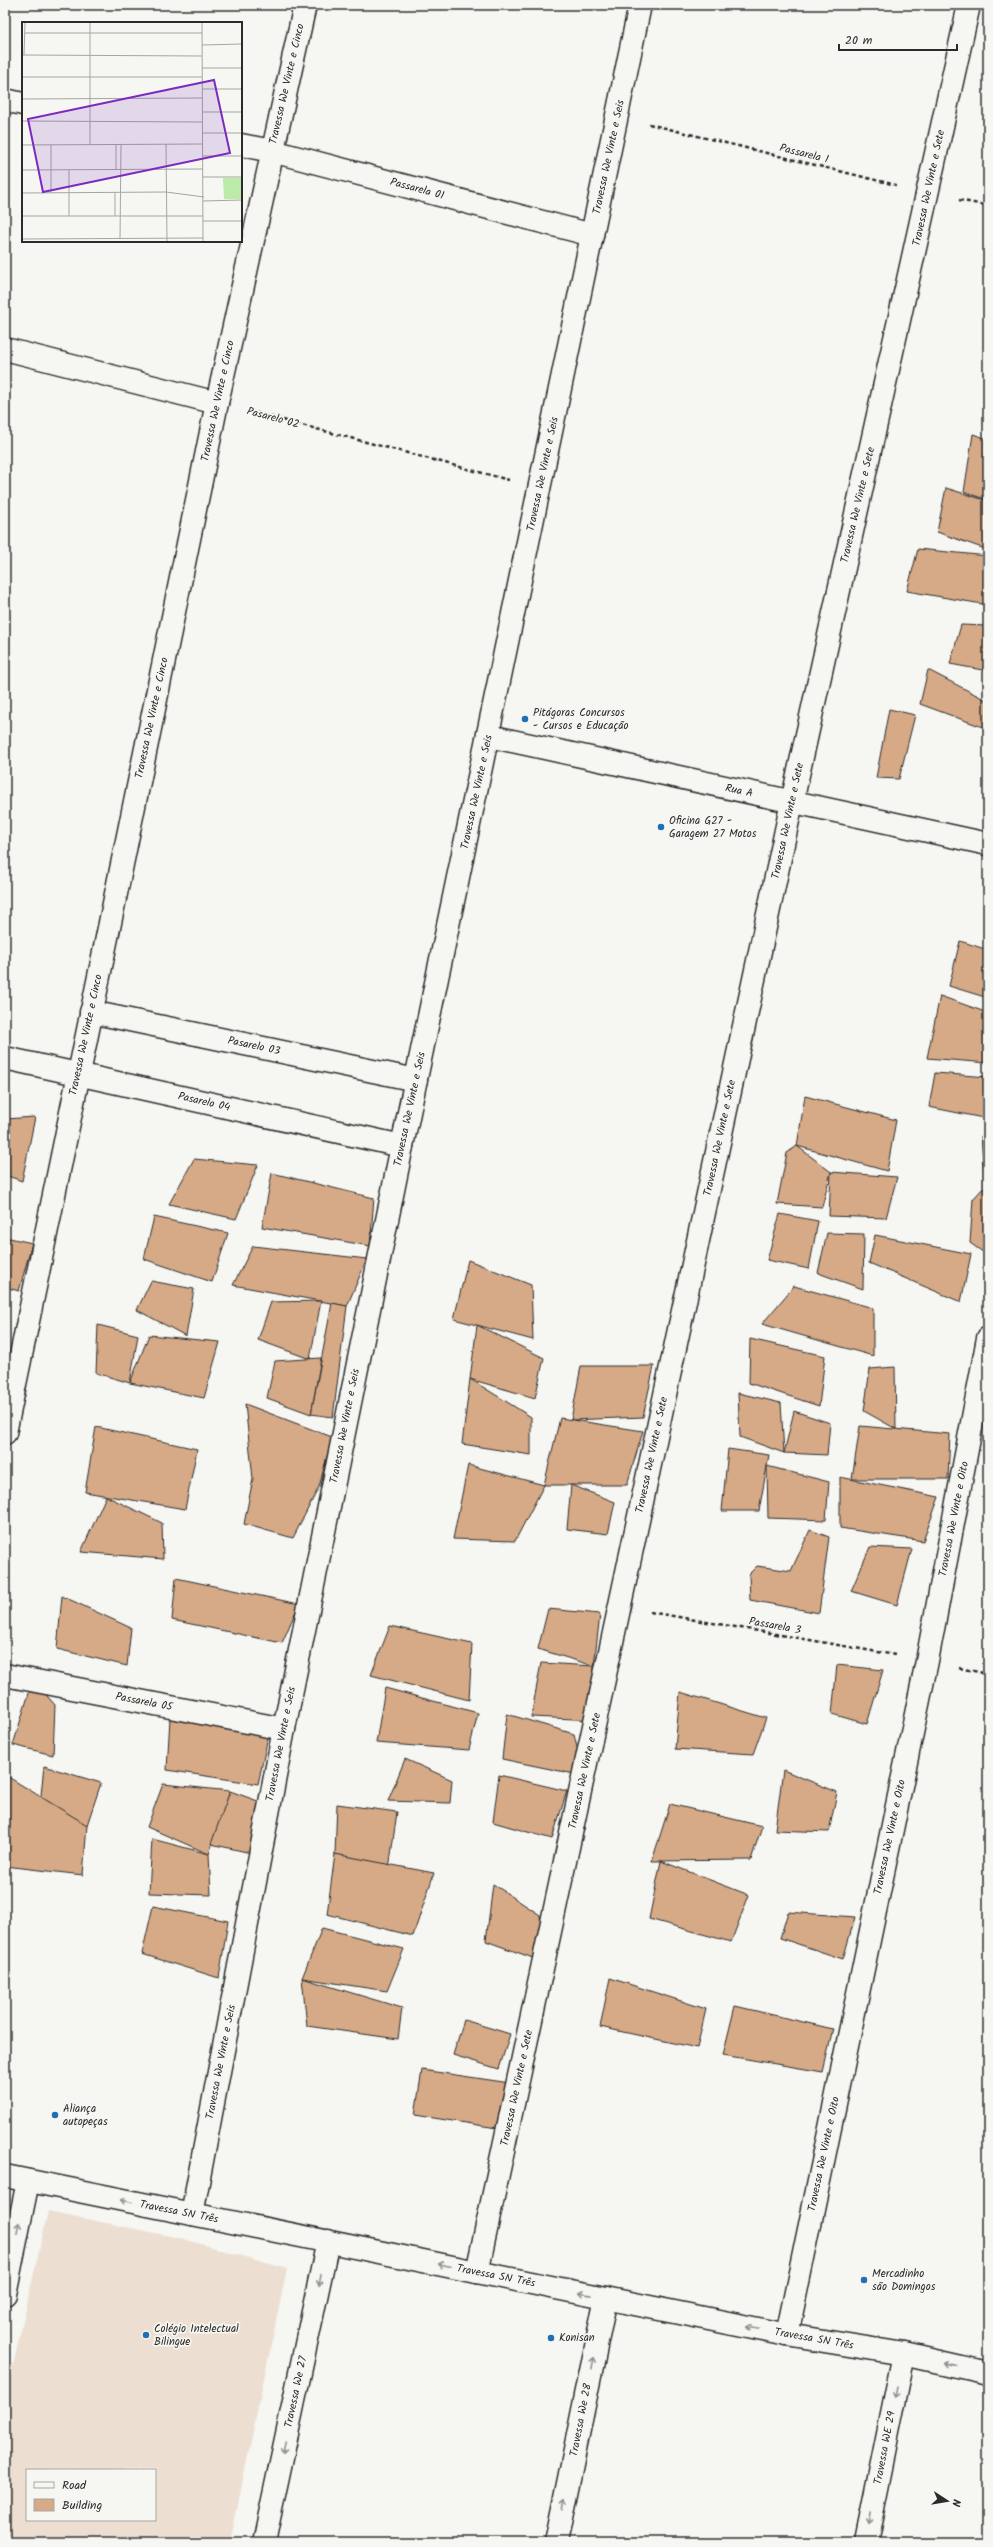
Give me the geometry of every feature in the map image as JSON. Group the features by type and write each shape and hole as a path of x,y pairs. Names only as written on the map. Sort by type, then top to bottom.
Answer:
{"street":[{"name":"Travessa We Vinte e Cinco","path":"5,1432 217,403 305,5"},
{"name":"Travessa We Vinte e Seis","path":"192,2214 284,1729 402,1146 541,488 640,5"},
{"name":"Travessa We Vinte e Sete","path":"477,2272 792,802 969,5"},
{"path":"5,100 22,104"},
{"name":"Passarela 01","path":"242,145 272,151 592,235"},
{"path":"5,349 217,403"},
{"name":"Rua A","path":"489,736 988,844"},
{"name":"Pasarelo 03","path":"91,1012 416,1080"},
{"name":"Pasarelo 04","path":"5,1058 402,1146"},
{"name":"Travessa We Vinte e Oito","path":"787,2335 927,1661 988,1338"},
{"name":"Passarela 05","path":"5,1675 284,1729"},
{"name":"Travessa SN Três","path":"5,2176 787,2335 904,2354 988,2373"},
{"path":"5,2294 28,2181"},
{"name":"Travessa We 27","path":"264,2542 328,2241"},
{"name":"Travessa We 28","path":"556,2542 606,2298"},
{"name":"Travessa WE 29","path":"866,2542 904,2354"}],"path":[{"name":"Passarela 1","path":"617,116 928,193 988,206"},
{"name":"Pasarelo 02","path":"217,403 541,488"},
{"name":"Passarela 3","path":"620,1606 927,1661"}],"shaded area":[{"name":"Colégio Intelectual Bilingue","path":"48,2211 184,2239 287,2269 230,2542 5,2542 5,2401"}],"building":[{"path":"973,434 988,439 988,500 964,492"},
{"path":"946,488 988,501 988,550 937,532"},
{"path":"918,549 988,556 988,605 907,591"},
{"path":"961,625 988,626 988,671 950,664"},
{"path":"928,670 988,701 988,729 920,704"},
{"path":"889,709 915,715 899,779 876,778"},
{"path":"988,906 988,925 983,923"},
{"path":"960,941 988,950 988,998 949,986"},
{"path":"940,996 988,1013 988,1063 927,1058"},
{"path":"935,1073 988,1077 988,1119 929,1107"},
{"path":"805,1096 896,1120 887,1171 797,1146"},
{"path":"35,1117 22,1181 5,1175 5,1119"},
{"path":"981,1136 988,1139 988,1187 985,1186"},
{"path":"797,1146 831,1172 822,1207 777,1204 787,1153"},
{"path":"194,1159 258,1165 236,1219 169,1204"},
{"path":"831,1172 897,1177 886,1218 829,1216"},
{"path":"272,1173 374,1198 370,1246 262,1227"},
{"path":"985,1186 988,1189 987,1255 970,1243 973,1199"},
{"path":"780,1214 818,1221 809,1269 767,1260"},
{"path":"154,1217 228,1233 212,1282 144,1259"},
{"path":"827,1233 864,1234 863,1289 818,1273"},
{"path":"875,1235 971,1254 961,1302 869,1263"},
{"path":"5,1237 32,1243 19,1291 5,1287"},
{"path":"253,1246 367,1259 347,1306 233,1285"},
{"path":"468,1260 531,1285 533,1340 454,1319"},
{"path":"151,1281 194,1289 186,1336 137,1310"},
{"path":"794,1286 873,1308 873,1356 762,1324"},
{"path":"321,1301 310,1359 258,1340 271,1302"},
{"path":"332,1303 347,1306 333,1417 311,1414"},
{"path":"98,1325 138,1335 130,1383 96,1373"},
{"path":"477,1325 544,1358 535,1398 470,1379"},
{"path":"149,1335 220,1342 204,1398 130,1383"},
{"path":"750,1339 825,1356 819,1406 749,1383"},
{"path":"321,1358 311,1414 267,1398 275,1361"},
{"path":"581,1366 654,1366 643,1417 571,1420"},
{"path":"895,1367 896,1429 864,1411 870,1369"},
{"path":"470,1379 531,1417 531,1455 462,1444"},
{"path":"738,1393 781,1403 784,1453 740,1437"},
{"path":"245,1404 332,1437 319,1487 293,1538 244,1524 253,1479"},
{"path":"794,1411 830,1423 827,1455 784,1453"},
{"path":"560,1418 643,1431 627,1485 544,1485"},
{"path":"860,1426 950,1434 948,1479 852,1479"},
{"path":"96,1427 197,1449 185,1509 85,1492"},
{"path":"728,1449 769,1455 759,1511 722,1511"},
{"path":"468,1465 544,1485 515,1541 453,1539"},
{"path":"767,1466 829,1482 826,1520 768,1518"},
{"path":"840,1477 939,1497 923,1541 840,1528"},
{"path":"571,1485 615,1502 608,1534 567,1529"},
{"path":"106,1496 162,1523 163,1559 81,1552"},
{"path":"810,1530 829,1537 819,1613 750,1600 749,1574 757,1566 791,1571"},
{"path":"870,1547 912,1549 897,1605 851,1591"},
{"path":"176,1578 299,1604 282,1643 172,1620"},
{"path":"62,1596 131,1628 127,1666 57,1649"},
{"path":"548,1609 600,1614 594,1666 538,1649"},
{"path":"390,1626 472,1644 469,1700 371,1675"},
{"path":"541,1663 594,1666 596,1720 531,1717"},
{"path":"837,1665 883,1670 867,1724 832,1714"},
{"path":"33,1680 55,1705 53,1755 13,1745"},
{"path":"385,1688 478,1713 469,1750 376,1743"},
{"path":"680,1692 766,1718 753,1754 675,1749"},
{"path":"507,1714 574,1734 584,1776 502,1759"},
{"path":"170,1718 268,1737 258,1784 167,1770"},
{"path":"405,1759 452,1780 450,1803 388,1801"},
{"path":"44,1766 101,1783 87,1825 39,1814"},
{"path":"783,1770 837,1792 829,1832 775,1830"},
{"path":"5,1775 87,1825 83,1875 5,1866"},
{"path":"499,1775 567,1791 552,1839 493,1822"},
{"path":"163,1784 230,1791 209,1854 147,1827"},
{"path":"230,1791 269,1805 260,1855 211,1844"},
{"path":"337,1804 397,1812 389,1869 335,1854"},
{"path":"670,1804 762,1826 751,1860 652,1861"},
{"path":"152,1839 209,1854 211,1895 149,1893"},
{"path":"335,1854 434,1873 413,1936 327,1914"},
{"path":"661,1861 749,1895 731,1942 649,1919"},
{"path":"493,1884 540,1915 544,1962 486,1941"},
{"path":"153,1906 228,1921 219,1978 142,1954"},
{"path":"788,1912 855,1917 843,1959 780,1938"},
{"path":"322,1928 404,1949 387,1991 302,1978"},
{"path":"302,1978 402,2008 398,2039 307,2026"},
{"path":"610,1978 706,2009 697,2048 600,2027"},
{"path":"735,2006 833,2029 823,2072 723,2055"},
{"path":"464,2020 510,2034 499,2069 453,2055"},
{"path":"422,2070 510,2083 503,2129 415,2115"}],"place":[{"name":"Pitágoras Concursos - Cursos e Educação","path":"525,719"},
{"name":"Oficina G27 - Garagem 27 Motos","path":"661,827"},
{"name":"Aliança autopeças","path":"55,2115"},
{"name":"Mercadinho são Domingos","path":"864,2280"},
{"name":"Colégio Intelectual Bilingue","path":"146,2335"},
{"name":"Konisan","path":"551,2338"}]}
